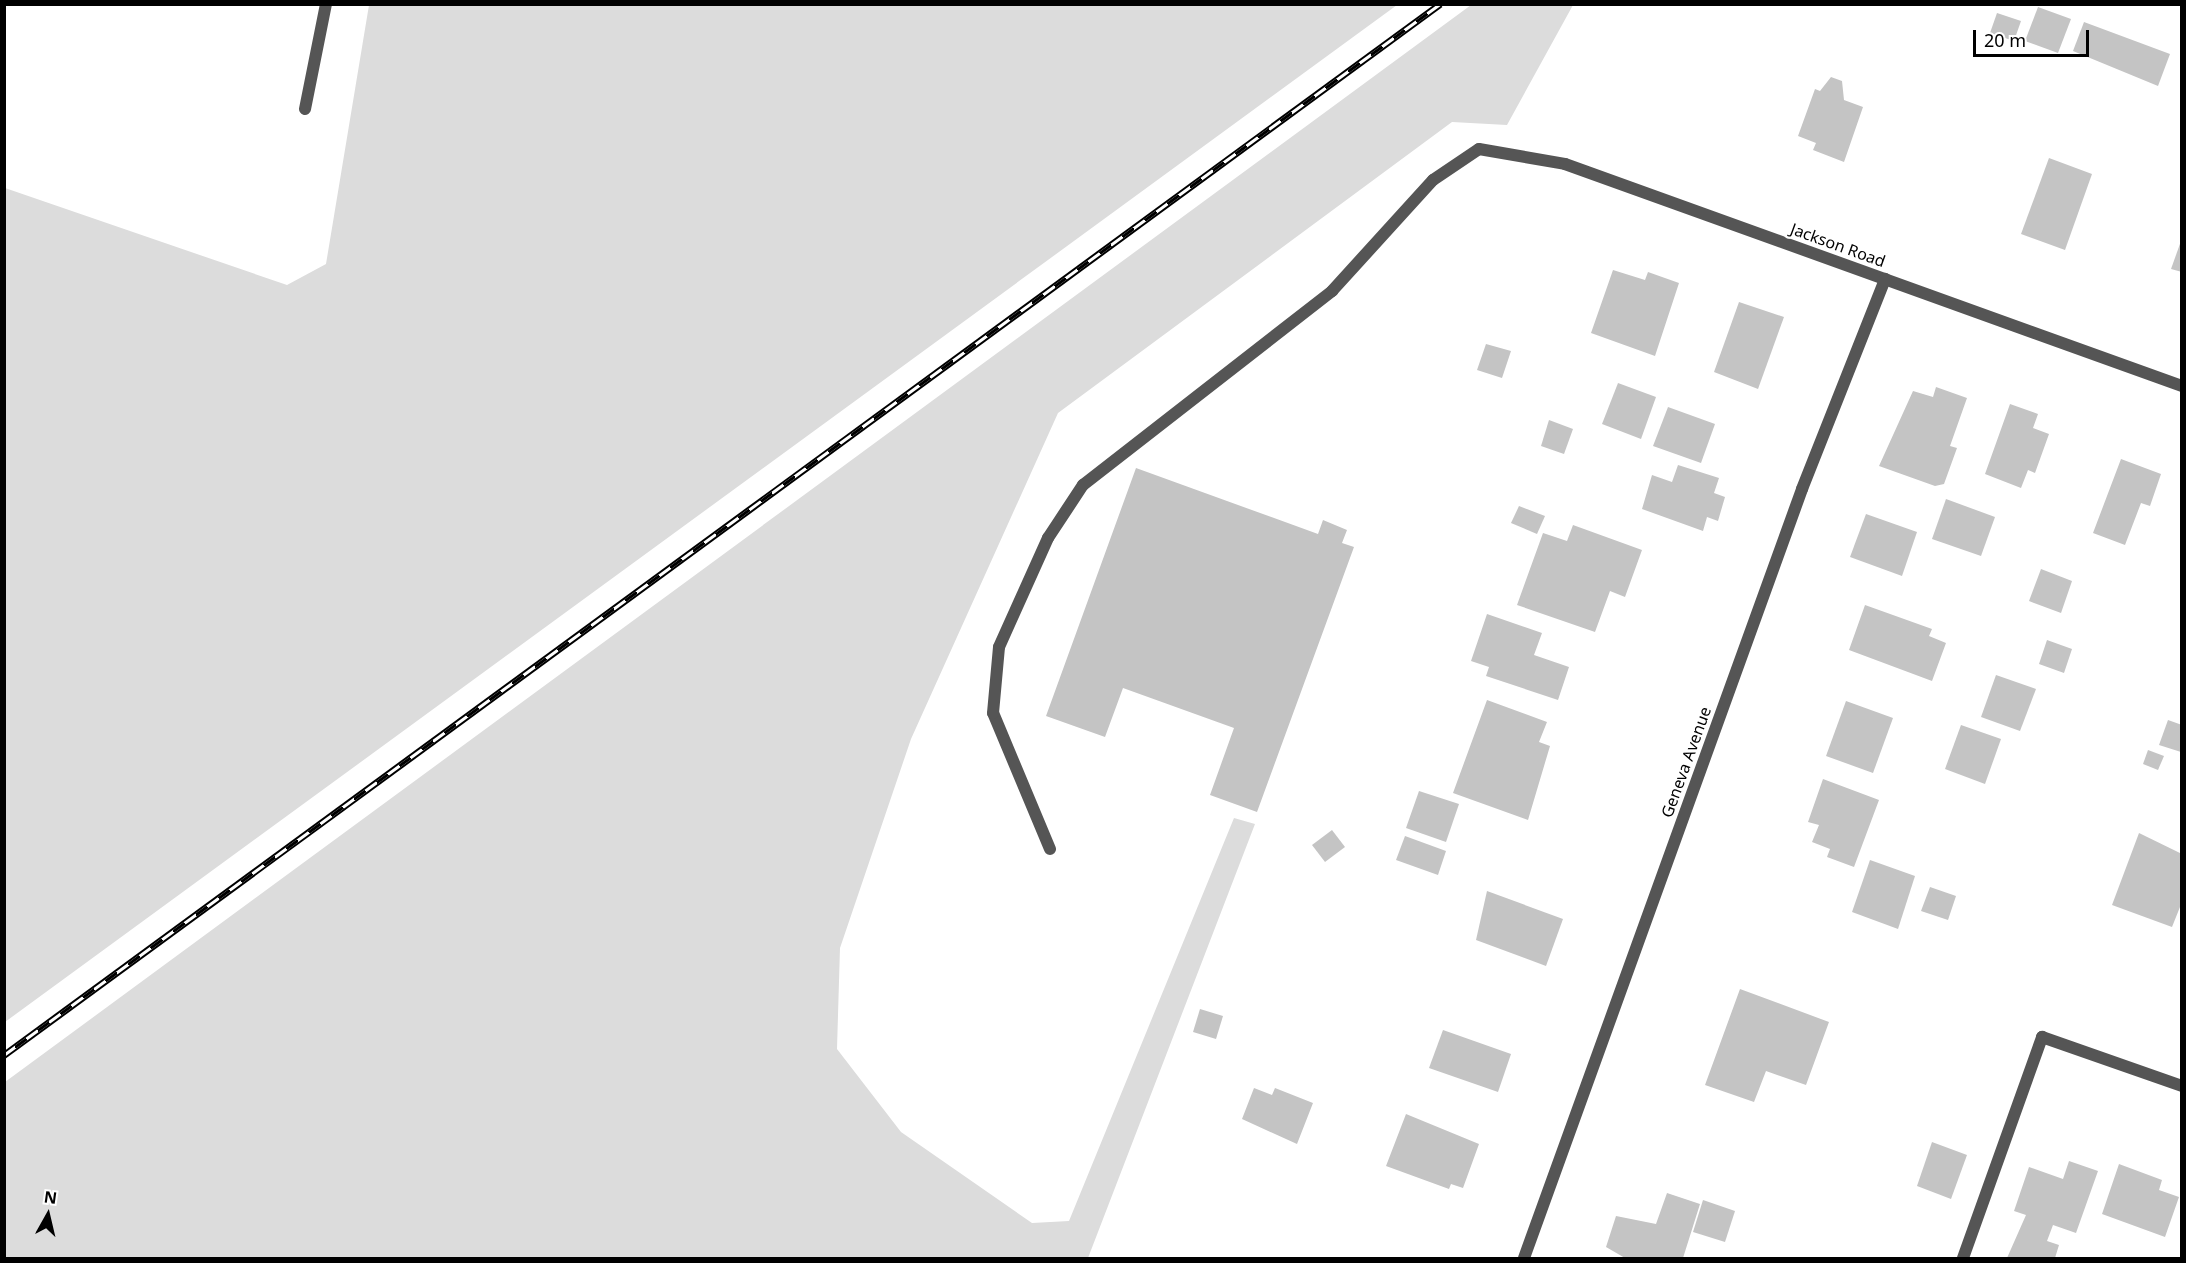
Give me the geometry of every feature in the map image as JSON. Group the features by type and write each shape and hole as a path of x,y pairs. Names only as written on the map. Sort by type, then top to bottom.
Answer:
{"street":[{"path":"305,109 326,4"},
{"name":"Jackson Road","path":"1050,849 993,713 999,647 1048,538 1083,485 1332,291 1433,180 1479,149 1565,164 2181,386"},
{"name":"Geneva Avenue","path":"1524,1258 1802,489 1885,279"},
{"path":"1964,1258 2042,1037 2181,1086"}],"shaded area":[{"path":"369,5 1397,5 5,1022 5,188 287,285 326,264"},
{"path":"1471,5 1573,5 1507,125 1452,122 1058,413 911,739 840,948 837,1049 901,1132 1032,1223 1069,1221 1234,818 1255,824 1088,1258 5,1258 5,1082"}],"building":[{"path":"2038,7 2071,19 2058,53 2025,41"},
{"path":"1997,13 2021,21 2014,41 1990,33"},
{"path":"2084,22 2170,54 2158,86 2073,51"},
{"path":"1831,77 1842,81 1844,100 1863,107 1844,162 1813,150 1816,143 1798,136 1815,89 1820,91"},
{"path":"2049,158 2092,174 2065,250 2021,234"},
{"path":"2182,241 2182,272 2171,269"},
{"path":"1613,270 1645,280 1648,272 1679,283 1655,356 1591,333"},
{"path":"1739,302 1784,317 1758,389 1714,372"},
{"path":"1486,344 1511,351 1502,378 1477,370"},
{"path":"1618,383 1656,397 1641,439 1602,424"},
{"path":"1936,387 1967,398 1950,446 1957,448 1944,484 1935,486 1879,466 1913,391 1933,397"},
{"path":"2010,404 2038,414 2033,428 2049,434 2035,473 2028,470 2021,488 1985,474"},
{"path":"1668,407 1715,424 1701,463 1653,446"},
{"path":"1549,420 1573,429 1564,454 1541,446"},
{"path":"2121,459 2161,474 2150,506 2141,503 2125,545 2093,533"},
{"path":"1678,465 1719,478 1714,493 1725,497 1718,521 1707,517 1703,531 1642,509 1652,475 1672,482"},
{"path":"1136,468 1318,534 1323,520 1347,530 1342,543 1354,547 1257,812 1210,795 1234,728 1123,688 1105,737 1046,716"},
{"path":"1946,499 1995,517 1981,556 1932,539"},
{"path":"1519,506 1545,516 1537,534 1511,523"},
{"path":"1866,514 1917,532 1902,576 1850,557"},
{"path":"1573,525 1642,550 1625,597 1610,591 1595,632 1517,605 1543,533 1567,541"},
{"path":"2041,569 2072,581 2061,613 2029,601"},
{"path":"1865,605 1932,629 1929,636 1946,643 1932,681 1849,650"},
{"path":"1487,614 1542,633 1534,655 1569,667 1558,700 1486,676 1489,667 1471,661"},
{"path":"2047,640 2072,649 2064,673 2039,664"},
{"path":"1996,675 2036,689 2020,731 1981,717"},
{"path":"1487,700 1547,722 1539,742 1550,746 1528,820 1453,793"},
{"path":"1846,701 1893,718 1873,773 1826,756"},
{"path":"2168,720 2182,725 2181,752 2159,745"},
{"path":"1961,725 2001,739 1985,784 1945,769"},
{"path":"2148,750 2164,756 2158,770 2143,764"},
{"path":"1823,779 1879,800 1854,867 1827,857 1830,849 1812,842 1819,825 1808,822"},
{"path":"1419,791 1459,804 1446,842 1406,828"},
{"path":"1332,830 1345,847 1325,862 1312,845"},
{"path":"2139,833 2182,854 2182,902 2172,927 2112,905"},
{"path":"1405,836 1446,851 1438,875 1396,860"},
{"path":"1870,860 1915,876 1898,929 1852,912"},
{"path":"1930,887 1956,896 1948,920 1921,911"},
{"path":"1487,891 1563,919 1546,966 1476,940"},
{"path":"1740,989 1829,1022 1806,1085 1766,1071 1754,1102 1705,1085"},
{"path":"1200,1009 1223,1016 1216,1039 1193,1032"},
{"path":"1443,1030 1511,1054 1498,1092 1429,1068"},
{"path":"1254,1088 1272,1095 1275,1088 1313,1103 1297,1144 1242,1119"},
{"path":"1406,1114 1479,1144 1463,1188 1451,1184 1449,1189 1386,1166"},
{"path":"1932,1142 1967,1155 1951,1199 1917,1186"},
{"path":"2069,1161 2098,1171 2076,1233 2053,1225 2047,1241 2059,1245 2055,1258 2007,1258 2026,1215 2014,1211 2029,1167 2063,1179"},
{"path":"2119,1164 2162,1180 2159,1190 2179,1197 2165,1237 2102,1214"},
{"path":"1667,1193 1700,1204 1683,1258 1625,1258 1606,1247 1616,1216 1656,1224"},
{"path":"1703,1200 1735,1211 1725,1242 1693,1232"}],"railway":[{"path":"4,1055 1440,4"}]}
